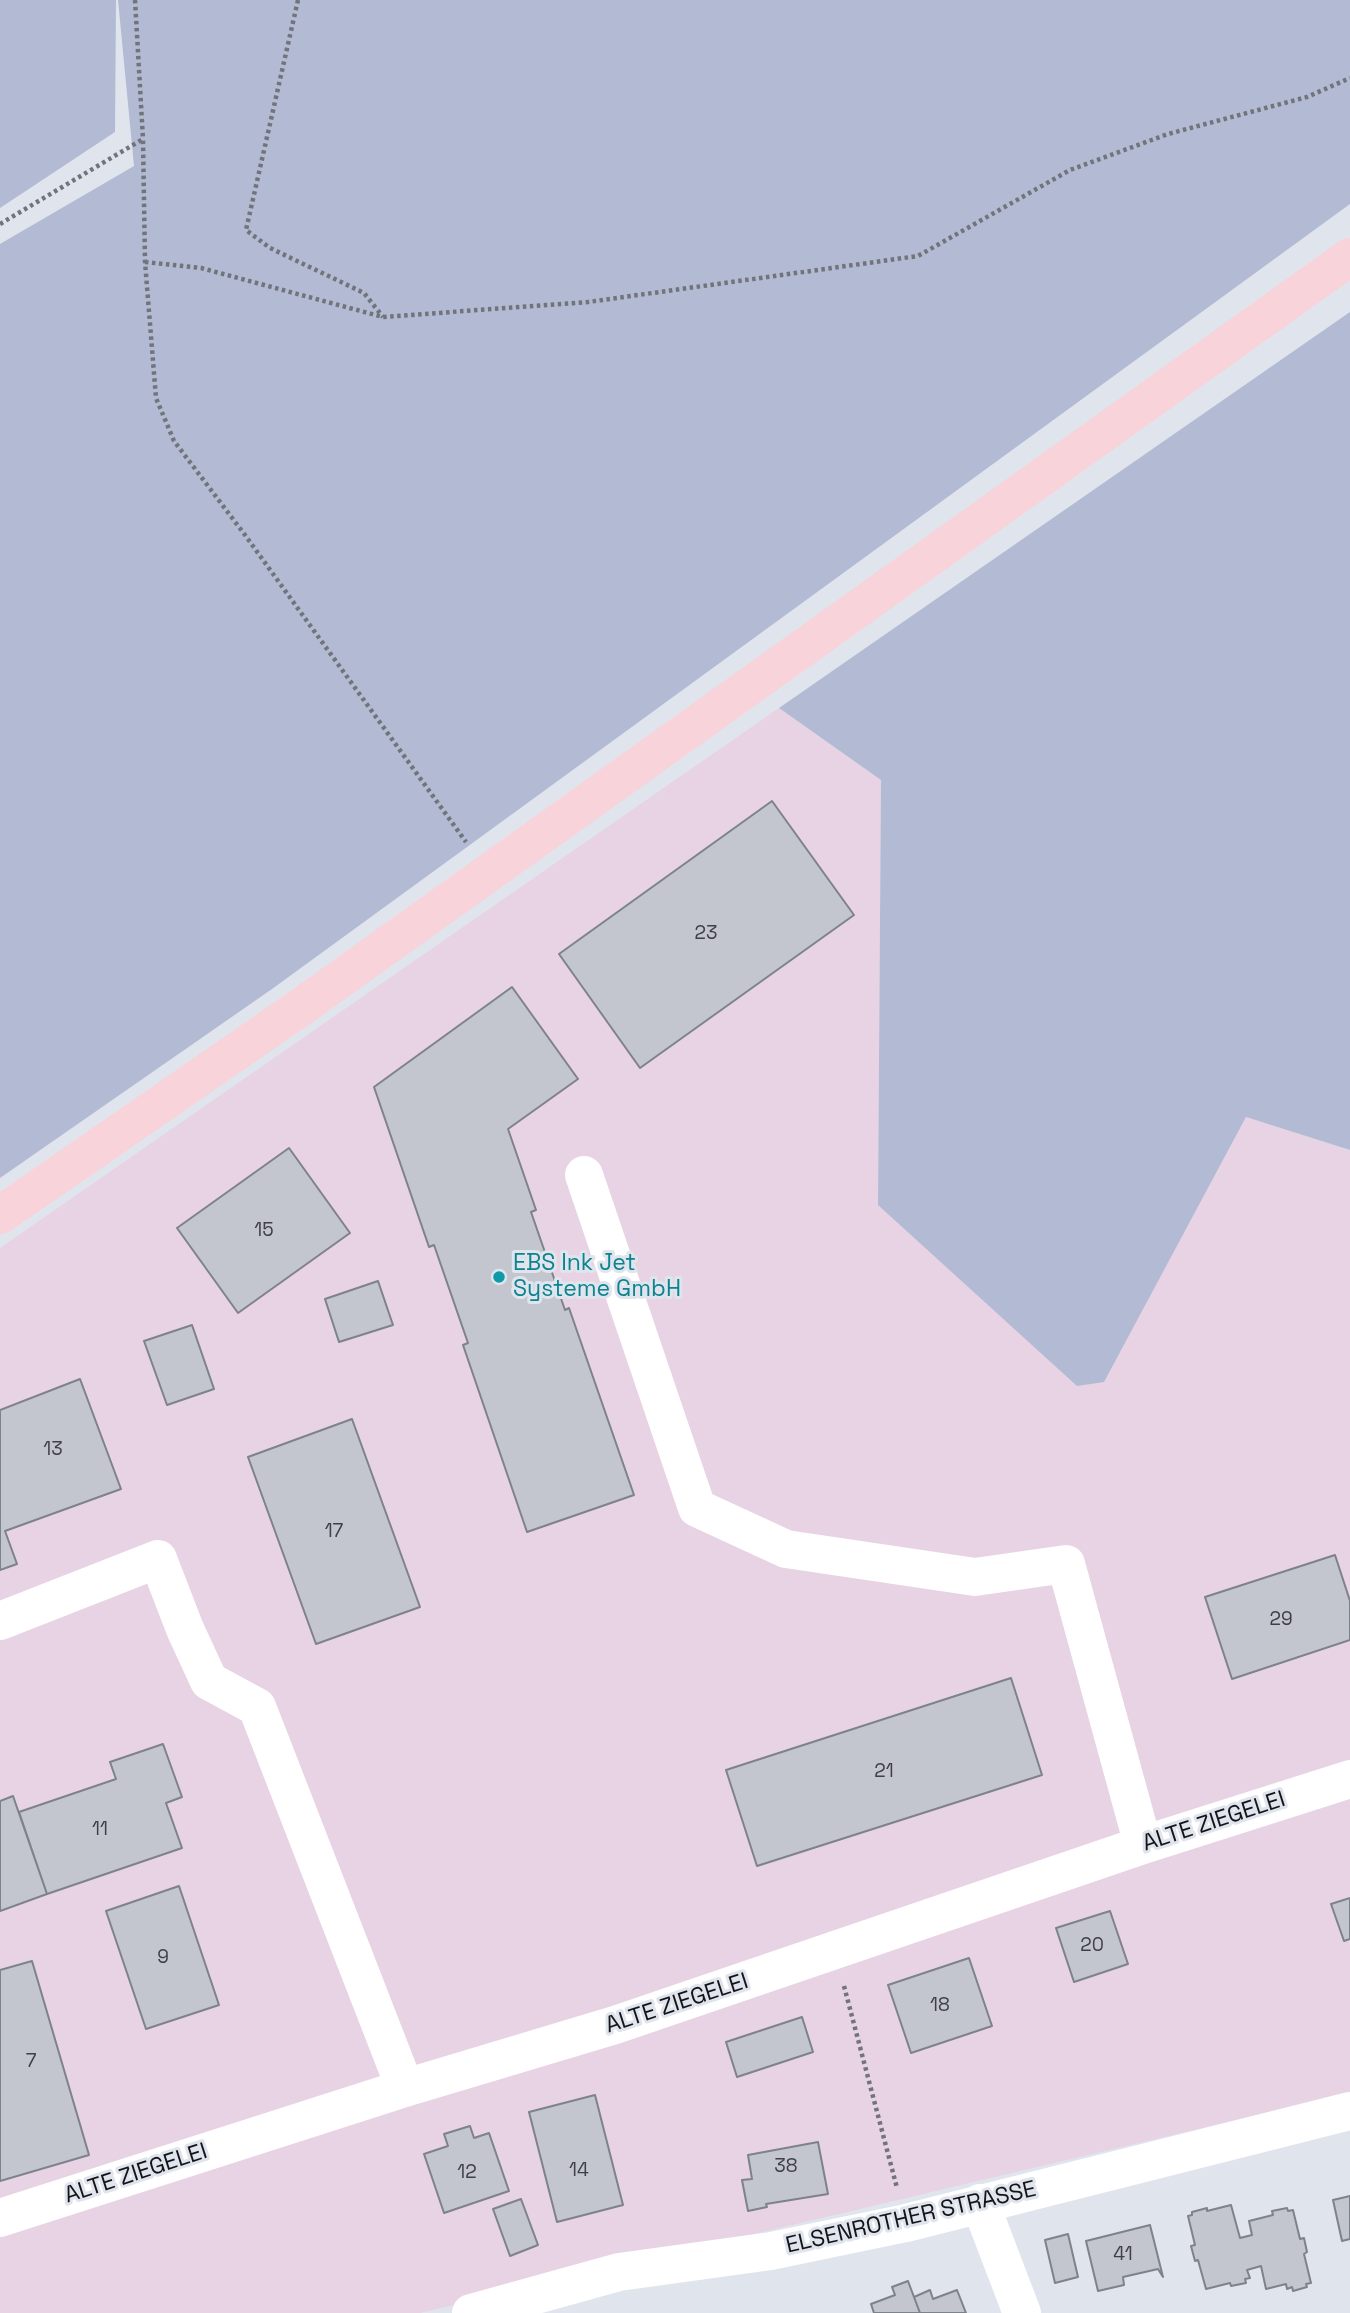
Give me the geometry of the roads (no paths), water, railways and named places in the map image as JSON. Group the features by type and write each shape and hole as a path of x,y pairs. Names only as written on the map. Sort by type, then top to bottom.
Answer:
{"main road":[{"path":"0,1215 301,1007 1350,257"}],"street":[{"path":"584,1175 697,1508 786,1549 975,1577 1066,1564 1143,1845"},
{"path":"0,1621 158,1559 209,1681 257,1707 405,2088"},
{"name":"ALTE ZIEGELEI","path":"0,2218 405,2088 615,2025 1143,1845 1350,1779"},
{"name":"ELSENROTHER STRASSE","path":"471,2313 619,2272 771,2251 906,2223 1350,2111"},
{"path":"980,2203 1022,2313"}],"place":[{"name":"EBS Ink Jet Systeme GmbH","path":"499,1277"}]}
